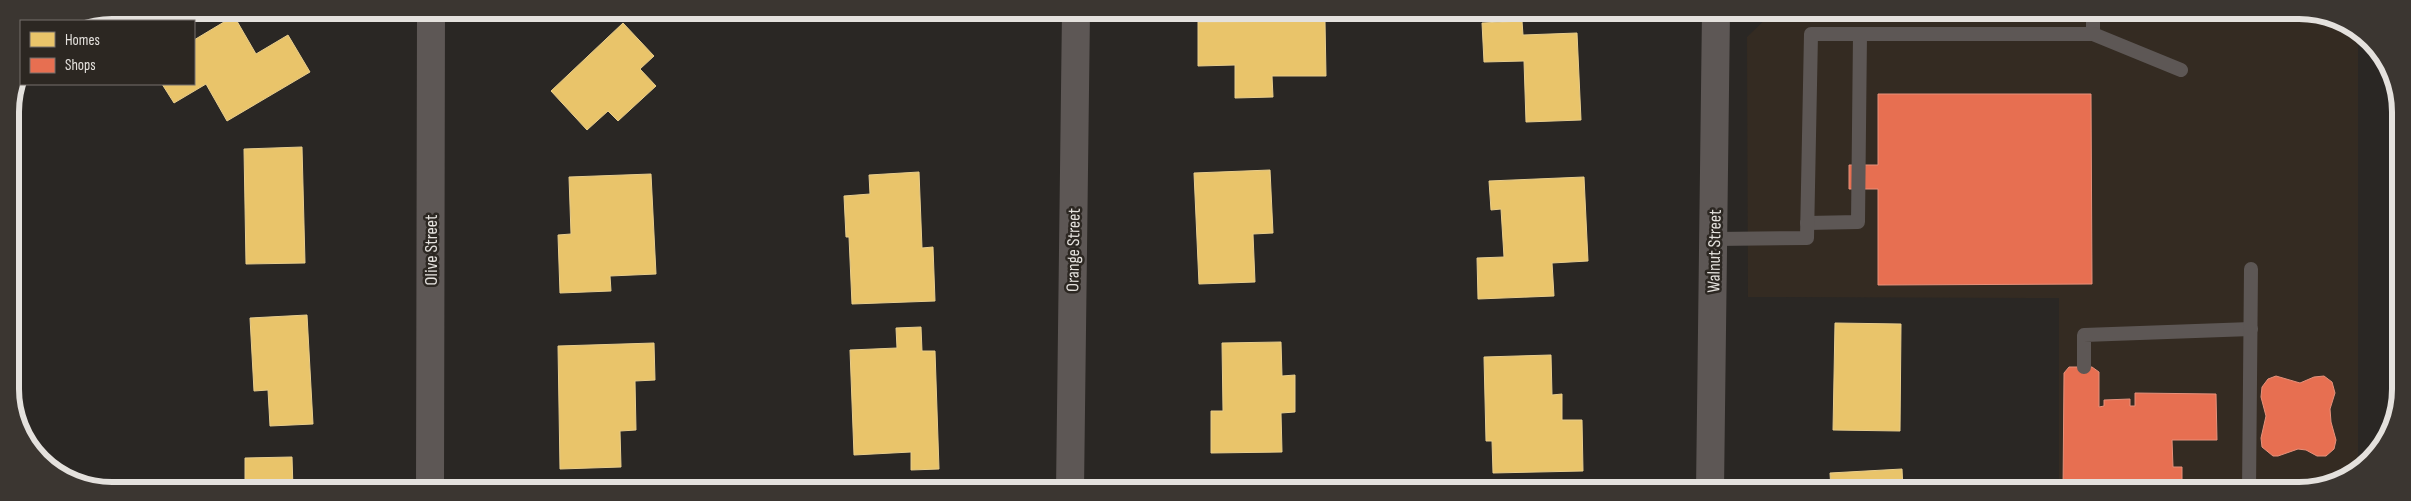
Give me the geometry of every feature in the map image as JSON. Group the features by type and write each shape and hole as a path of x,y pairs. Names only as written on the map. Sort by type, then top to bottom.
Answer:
{"street":[{"name":"Olive Street","path":"430,482 431,19"},
{"name":"Orange Street","path":"1070,482 1076,19"},
{"name":"Walnut Street","path":"1710,482 1715,239 1716,19"}],"lane":[{"path":"2092,19 2093,34"},
{"path":"1715,239 1807,238 1811,34 2093,34 2181,70"},
{"path":"1807,223 1858,222 1860,34"},
{"path":"2249,482 2251,269"},
{"path":"2084,367 2084,336 2251,329"}],"shaded area":[{"path":"1766,19 2300,19 2329,24 2351,34 2358,40 2358,461 2341,473 2324,479 2300,482 2059,482 2059,298 1748,297 1747,37"}],"building: Homes":[{"path":"229,19 236,19 256,54 288,35 310,72 227,121 206,84 174,103 163,85 195,85 195,39"},
{"path":"1325,21 1326,76 1272,76 1273,97 1235,98 1235,65 1198,66 1198,22"},
{"path":"1522,21 1523,35 1577,33 1581,120 1526,122 1524,61 1484,62 1482,23"},
{"path":"623,23 654,56 640,69 656,86 618,121 608,111 587,130 551,91"},
{"path":"302,147 305,263 246,264 244,149"},
{"path":"1270,170 1273,233 1253,234 1255,282 1199,284 1194,173"},
{"path":"919,172 922,248 933,247 935,301 852,304 849,237 846,237 844,196 870,194 869,175"},
{"path":"651,174 656,274 610,276 611,291 560,293 558,235 571,234 569,177"},
{"path":"1584,177 1588,261 1552,263 1554,296 1478,299 1477,258 1504,257 1501,209 1491,210 1489,181"},
{"path":"307,315 313,424 270,426 268,390 254,391 250,318"},
{"path":"1835,323 1901,324 1900,431 1833,430"},
{"path":"921,327 922,351 935,351 939,469 911,470 911,452 854,455 850,350 897,348 896,328"},
{"path":"1281,342 1282,376 1295,375 1295,412 1281,413 1282,452 1211,453 1211,411 1223,411 1222,343"},
{"path":"654,343 655,380 635,381 636,430 620,431 621,467 560,469 558,346"},
{"path":"1551,355 1552,395 1562,394 1562,420 1582,420 1583,471 1493,473 1492,441 1486,441 1484,357"},
{"path":"292,457 293,482 245,482 245,458"},
{"path":"1902,469 1903,482 1831,482 1830,473"}],"building: Shops":[{"path":"1878,94 2091,94 2092,284 1878,285 1878,189 1849,189 1849,165 1878,165"},
{"path":"2069,367 2092,367 2099,372 2099,407 2104,406 2104,400 2130,399 2130,406 2135,406 2135,393 2216,394 2217,440 2172,440 2173,467 2182,467 2182,482 2063,482 2064,373"},
{"path":"2276,376 2300,383 2314,377 2324,376 2332,382 2335,393 2330,409 2336,440 2334,449 2326,456 2317,456 2306,450 2298,449 2273,456 2262,447 2261,438 2266,416 2261,397 2262,387 2268,379"}]}
